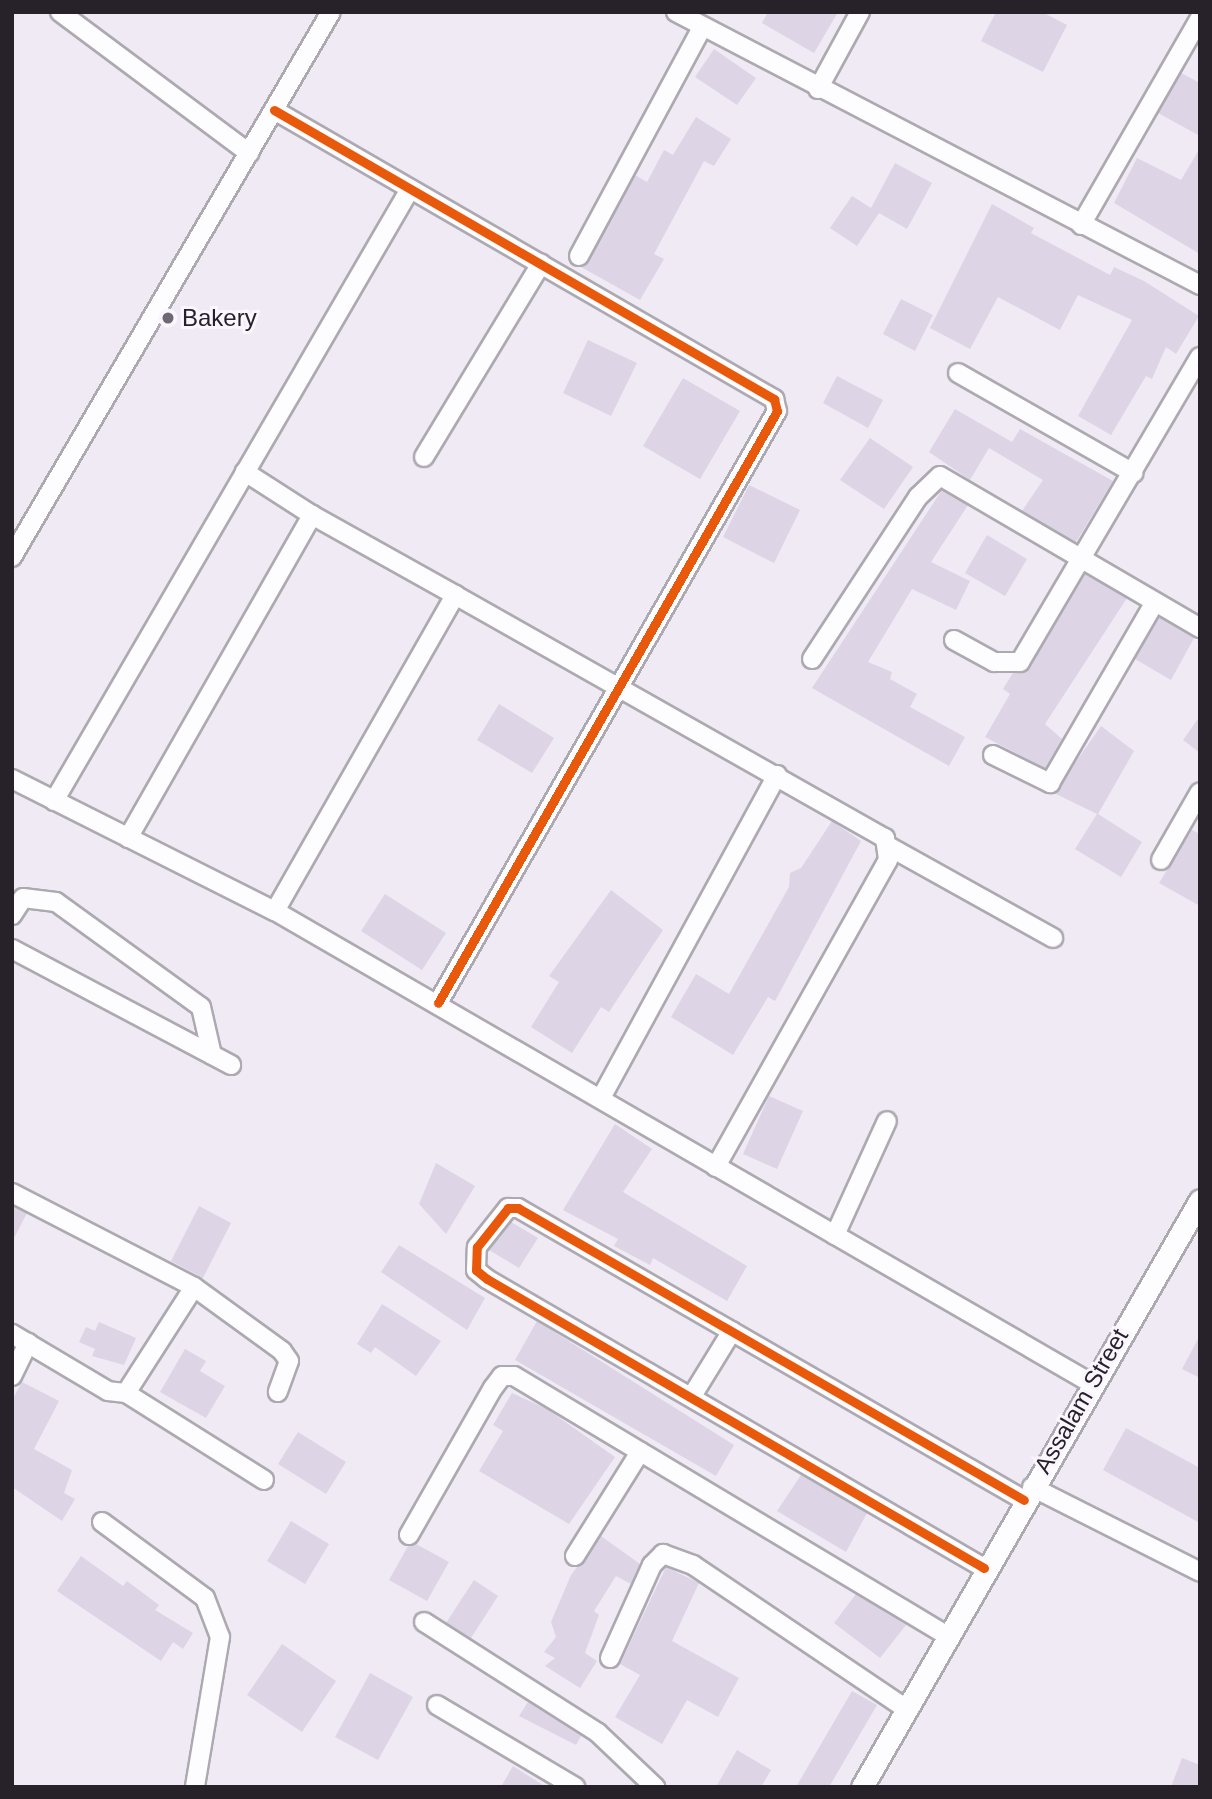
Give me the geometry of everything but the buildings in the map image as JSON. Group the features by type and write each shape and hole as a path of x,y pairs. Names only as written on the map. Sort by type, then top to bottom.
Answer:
{"main road":[{"name":"Assalam Street","path":"862,1787 1091,1382 1194,1223 1200,1200"}],"street":[{"path":"60,12 249,153"},
{"path":"14,552 331,12"},
{"path":"676,12 818,89 1200,285"},
{"path":"818,89 860,12"},
{"path":"1081,225 1200,18"},
{"path":"579,256 702,28"},
{"path":"274,110 774,399 777,411 622,686 438,1003"},
{"path":"54,801 410,189"},
{"path":"424,457 541,264"},
{"path":"954,640 994,663 1020,662 1082,561 1200,356"},
{"path":"958,373 1133,473"},
{"path":"245,472 312,515 622,686 884,838 888,846 888,860 716,1167"},
{"path":"812,659 934,477 1200,628"},
{"path":"128,838 312,515"},
{"path":"275,911 455,595"},
{"path":"993,755 1051,783 1155,602"},
{"path":"601,1098 777,775"},
{"path":"12,779 275,911 1091,1382"},
{"path":"1161,860 1200,792"},
{"path":"888,846 1053,938"},
{"path":"12,915 23,898 56,902 201,1007 212,1055"},
{"path":"12,949 231,1065"},
{"path":"835,1236 887,1121"},
{"path":"12,1193 194,1287 282,1351 289,1361 278,1392"},
{"path":"984,1568 487,1279 476,1270 477,1247 508,1208 518,1208 732,1331 1028,1493 1200,1572"},
{"path":"126,1393 194,1287"},
{"path":"692,1396 732,1331"},
{"path":"12,1376 20,1338 108,1391 126,1393 264,1480"},
{"path":"409,1535 502,1376 514,1376 946,1635"},
{"path":"575,1556 640,1451"},
{"path":"102,1522 205,1598 220,1637 195,1787"},
{"path":"610,1658 652,1565 663,1554 693,1565 905,1708"},
{"path":"424,1622 598,1733 654,1787"},
{"path":"437,1705 575,1787"}],"cycle path":[{"path":"274,110 774,399 777,411 438,1003"},
{"path":"984,1568 487,1279 476,1270 477,1247 508,1208 518,1208 1024,1500"}],"place":[{"name":"Bakery","path":"168,318"}]}
